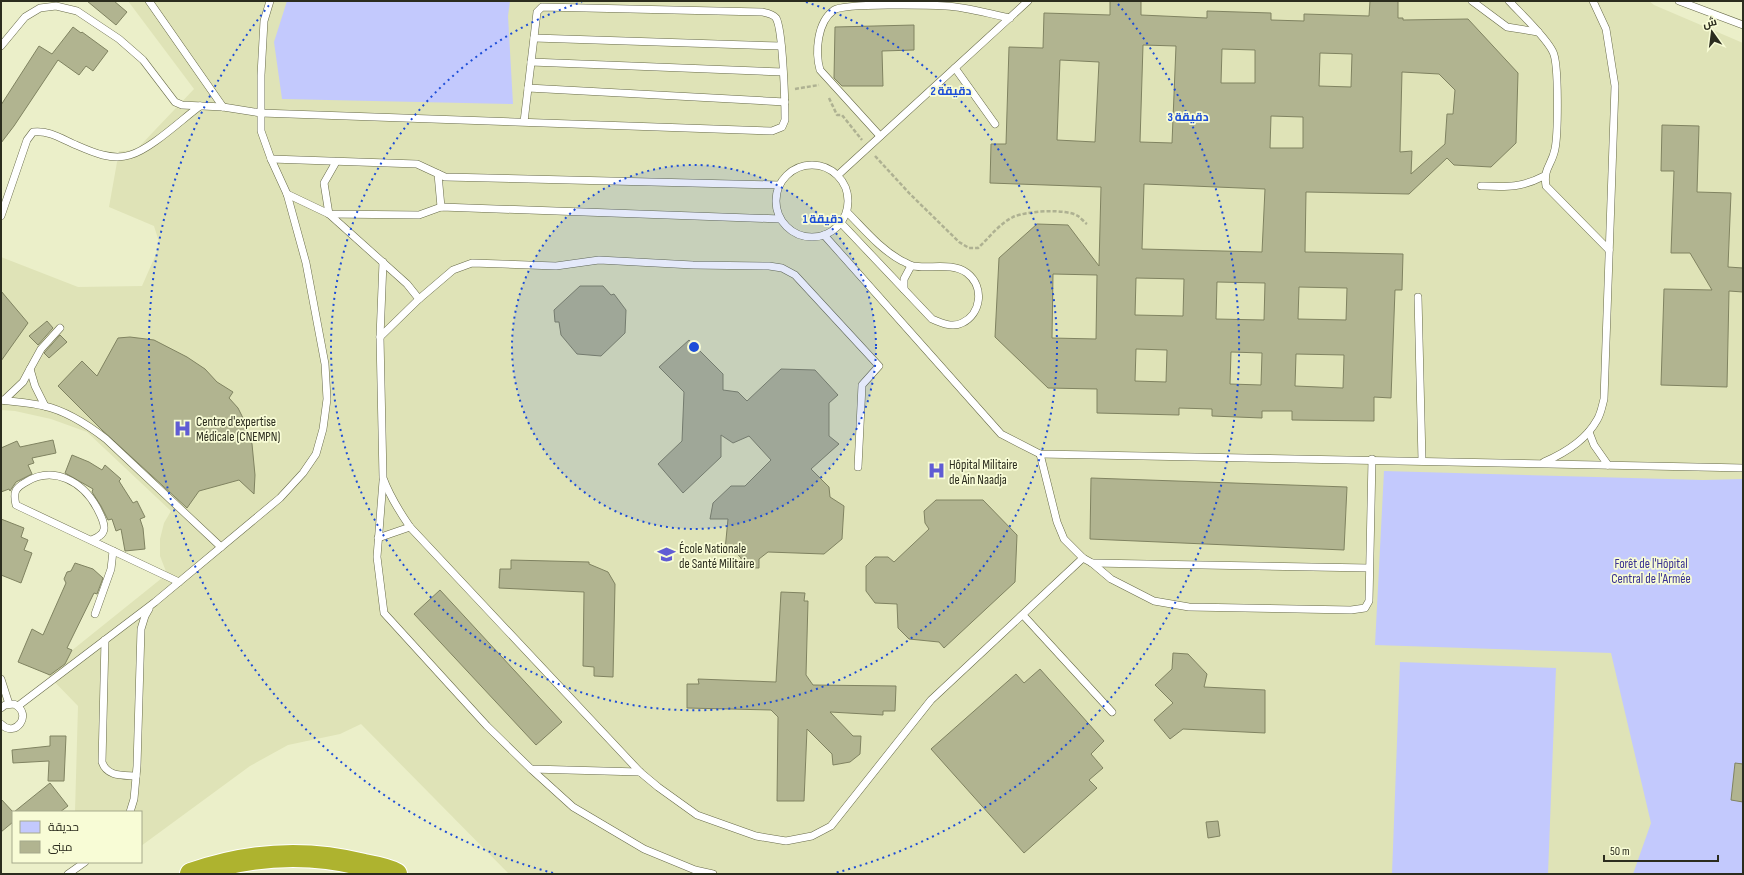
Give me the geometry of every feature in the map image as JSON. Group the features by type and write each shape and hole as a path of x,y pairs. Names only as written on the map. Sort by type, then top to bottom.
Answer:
{"highway":[{"path":"191,874 237,860 290,856 342,859 396,874"}],"lane":[{"path":"149,1 223,107"},
{"path":"18,706 155,602 280,498 303,473 316,454 327,399 324,364 306,263 287,194 271,159 261,131 264,21 270,1"},
{"path":"838,175 1028,1"},
{"path":"1472,1 1507,27 1538,32"},
{"path":"1509,1 1538,32 1553,52 1558,87 1555,149 1544,176 1546,186 1609,250"},
{"path":"1540,463 1558,456 1572,447 1589,432 1598,419 1604,399 1615,86 1606,29 1593,1"},
{"path":"1678,1 1743,25"},
{"path":"880,136 820,70 818,63 818,37 824,21 834,10 844,7 894,5 948,6 1010,18"},
{"path":"1,46 25,17 40,8 56,6 77,11 125,44 143,60 175,102 182,106 223,107 261,113 772,131 779,130 784,124 785,102 781,46 777,20 771,14 762,12 544,6 537,12 524,122"},
{"path":"534,38 781,46"},
{"path":"531,62 783,72"},
{"path":"955,68 995,124"},
{"path":"528,88 785,102"},
{"path":"1,216 27,140 33,132 44,131 93,152 112,156 129,155 148,146 200,106"},
{"path":"271,159 417,164 445,177 779,185"},
{"path":"329,214 324,183 336,162"},
{"path":"820,165 828,168 838,175 846,187 848,199 847,212 835,229 824,235 808,237 789,229 780,219 776,206 776,193 779,185 787,175 798,167 820,165"},
{"path":"438,174 441,207"},
{"path":"1481,186 1515,187 1544,176"},
{"path":"287,194 329,214 407,284 419,298"},
{"path":"329,214 419,215 441,207 780,219"},
{"path":"841,222 932,319 945,324 959,325 969,319 976,309 979,295 976,283 967,273 956,268 911,266 896,258 878,244 847,212"},
{"path":"824,235 1001,434 1040,454 1372,459 1509,464 1540,463 1743,468"},
{"path":"380,337 419,298 454,270 472,263 556,266 598,260 693,265 769,266 782,268 795,275 879,366 862,385 858,467"},
{"path":"383,262 380,337 383,478 377,557 384,613 486,726 573,807 644,849 695,870 713,874"},
{"path":"904,289 904,279 911,266"},
{"path":"1418,297 1422,461"},
{"path":"3,400 24,382 41,349 60,328"},
{"path":"30,369 35,386 45,406"},
{"path":"3,400 45,406 87,425 106,439 221,547"},
{"path":"1589,432 1594,445 1608,465"},
{"path":"1040,454 1057,522 1064,539 1083,558 1092,563 1111,579 1154,601 1189,607 1351,610 1365,608 1369,601 1372,459"},
{"path":"91,540 101,536 104,529 102,518 94,503 85,491 75,483 62,476 47,475 30,479 18,487 14,496 16,504 113,551 179,582"},
{"path":"383,478 389,494 410,527 640,772 697,815 756,836 786,841 812,836 831,826 931,700 1083,558"},
{"path":"378,538 410,527"},
{"path":"95,614 111,569 113,551"},
{"path":"1092,563 1369,568"},
{"path":"130,811 134,799 136,776 141,629 145,616 155,602"},
{"path":"1023,615 1112,712"},
{"path":"105,640 102,762 104,768 110,773 136,776"},
{"path":"1,679 9,704"},
{"path":"1,708 9,704 18,706 22,713 22,722 16,728 4,727 1,733"},
{"path":"531,769 640,772"},
{"path":"68,874 84,863"}],"path":[{"path":"784,90 823,84"},
{"path":"829,97 837,115 842,115 867,147 916,200 959,242 969,248 978,248 1012,217 1031,212 1064,212 1078,216 1087,224"}],"shaded area":[{"name":"Hôpital Militaire de Ain Naadja","path":"128,1 1649,1 1654,5 1743,43 1743,874 509,874 361,724 340,734 288,745 250,766 142,845 142,811 75,811 78,706 45,672 167,574 160,556 160,539 164,523 171,511 87,432 51,419 15,411 1,410 1,257 78,287 142,286 160,245 154,226 109,207 119,151 136,150 194,89"}],"green space":[{"path":"287,1 510,1 508,16 513,104 282,99 274,42"},
{"name":"Forêt de l'Hôpital Central de l'Armée","path":"1384,471 1703,480 1743,479 1743,874 1633,874 1651,823 1611,653 1375,645"},
{"path":"1400,662 1556,668 1548,874 1392,874"}],"building":[{"path":"87,1 114,1 127,12 116,25"},
{"path":"1110,1 1141,1 1141,15 1207,18 1207,11 1271,13 1271,20 1304,21 1304,14 1369,16 1370,1 1398,1 1398,18 1403,18 1403,20 1468,19 1518,73 1516,143 1491,167 1454,165 1447,158 1409,194 1306,192 1305,252 1403,254 1402,290 1395,290 1391,398 1374,397 1374,421 1292,420 1292,411 1262,411 1262,418 1212,416 1212,409 1179,408 1179,415 1097,413 1097,389 1048,388 995,337 999,258 1037,224 1068,225 1099,266 1101,187 990,183 991,144 1006,144 1009,47 1043,48 1044,13 1110,15","holes":["1143,45 1176,46 1172,143 1140,142","1222,49 1255,50 1255,83 1221,83","1320,53 1352,54 1351,87 1319,86","1060,60 1099,62 1095,142 1057,140","1402,72 1439,74 1455,90 1453,114 1447,114 1445,144 1411,174 1412,151 1400,152","1271,116 1303,117 1303,148 1270,148","1144,184 1265,189 1262,252 1142,249","1053,274 1097,275 1096,339 1052,338","1136,278 1184,279 1183,316 1135,315","1217,282 1265,283 1264,320 1216,319","1299,287 1347,288 1346,320 1298,319","1136,349 1167,350 1166,382 1135,381","1231,352 1262,353 1261,385 1230,384","1296,354 1344,355 1343,388 1295,386"]},
{"path":"914,25 914,50 882,51 883,86 842,86 834,78 835,27"},
{"path":"73,27 108,51 93,71 86,66 79,75 58,60 1,143 1,105 39,46 52,54"},
{"path":"1662,125 1699,126 1697,192 1731,193 1728,267 1743,268 1743,292 1729,291 1727,387 1661,385 1664,289 1712,290 1690,253 1671,253 1674,171 1661,171"},
{"path":"580,286 603,286 611,295 614,294 626,310 625,333 601,356 577,354 561,335 559,322 555,322 554,310"},
{"path":"1,291 28,323 1,361"},
{"path":"47,321 53,328 38,345 29,336"},
{"path":"60,335 67,342 49,358 44,353"},
{"path":"130,337 154,340 187,357 205,369 217,382 233,392 229,398 238,408 244,420 252,444 255,475 254,494 239,480 199,491 187,508 102,430 58,386 82,361 97,376 118,338"},
{"path":"689,340 723,374 723,390 738,392 747,401 781,369 815,370 838,395 829,403 829,436 839,444 811,469 829,487 830,497 844,506 842,539 824,554 768,552 759,559 759,568 741,567 741,558 734,550 725,550 728,519 710,519 713,503 731,486 745,486 771,460 749,436 733,443 721,435 721,457 683,493 658,464 682,441 684,392 659,367"},
{"path":"53,440 56,453 32,458 34,463 28,465 32,474 16,482 10,491 9,489 1,492 1,448 17,441 20,447"},
{"path":"72,455 89,462 102,470 105,465 121,479 119,481 133,503 137,501 145,517 140,519 143,528 145,549 125,551 121,529 116,531 112,519 108,520 92,492 93,489 65,473"},
{"path":"1091,478 1347,487 1344,550 1090,539"},
{"path":"936,500 983,500 1017,535 1015,582 944,648 939,642 909,639 898,628 897,604 875,603 866,591 866,566 875,557 888,557 894,562 929,529 925,523 924,511"},
{"path":"1,519 24,528 21,537 28,540 24,550 32,553 21,583 1,575"},
{"path":"511,560 589,562 589,564 608,572 615,584 613,677 594,676 594,667 583,666 584,592 499,588 500,569 511,569"},
{"path":"75,563 93,569 103,578 97,594 94,593 67,648 72,650 65,664 50,675 18,662 32,629 43,635 66,583 64,579 67,572 71,571"},
{"path":"440,590 562,722 536,745 414,614"},
{"path":"781,592 805,593 804,601 808,601 806,675 813,685 896,686 895,711 883,711 883,715 830,712 853,736 861,736 860,754 850,762 833,765 832,754 807,729 804,801 777,801 778,717 771,710 687,708 687,684 699,684 698,679 776,682"},
{"path":"1173,653 1188,654 1207,674 1204,687 1265,690 1265,733 1183,729 1170,739 1154,720 1173,703 1155,685 1172,669"},
{"path":"1040,669 1104,741 1091,754 1103,768 1089,780 1097,788 1024,853 931,749 1016,674 1024,683"},
{"path":"50,736 66,736 64,781 48,781 49,761 13,763 12,750 50,746"},
{"path":"1735,763 1743,764 1743,802 1731,800"},
{"path":"50,783 68,806 61,811 15,811"},
{"path":"1,799 12,811 12,823 1,832"},
{"path":"1218,821 1220,836 1208,838 1206,822"}],"place":[{"name":"Centre d'expertise Médicale (CNEMPN)","path":"183,428"},
{"name":"Hôpital Militaire de Ain Naadja","path":"936,471"},
{"name":"École Nationale de Santé Militaire","path":"666,555"}]}
